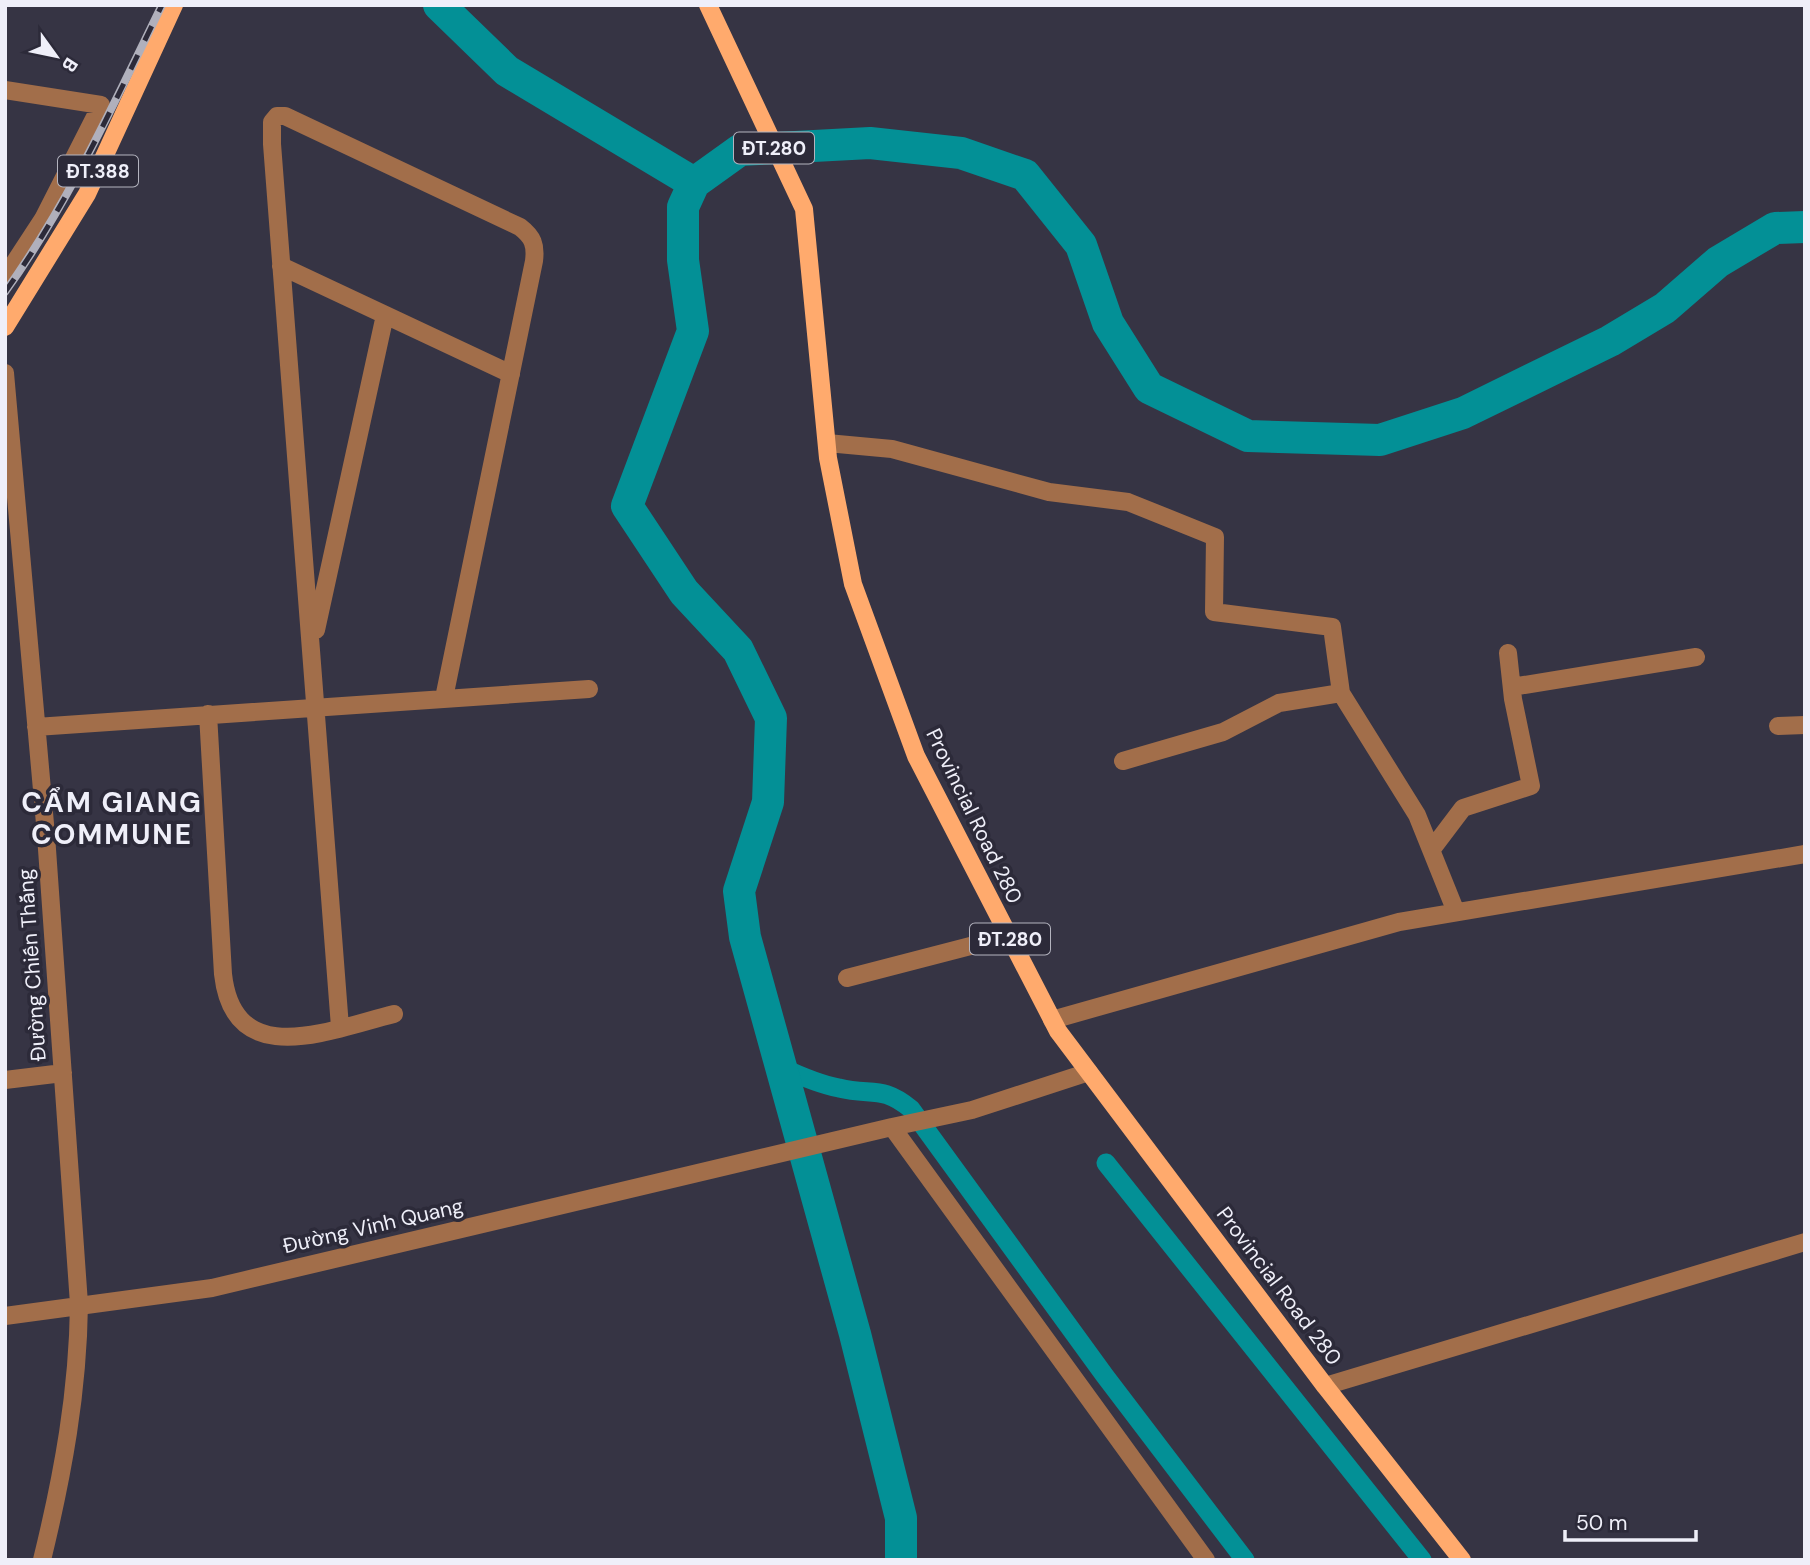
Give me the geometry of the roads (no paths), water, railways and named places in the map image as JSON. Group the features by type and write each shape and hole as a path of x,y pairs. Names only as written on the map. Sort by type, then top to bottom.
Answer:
{"main road":[{"name":"ĐT.388","path":"6,323 87,194 174,5"},
{"name":"Provincial Road 280","path":"708,5 745,90 803,207 827,443 852,584 916,756 1052,1020 1325,1386 1462,1560"}],"street":[{"path":"5,90 101,105 43,219 5,277"},
{"path":"340,1027 272,144 272,122 277,116 285,116 482,208 529,234 536,250 444,698"},
{"path":"281,267 511,374"},
{"path":"312,648 385,315"},
{"name":"Đường Chiến Thắng","path":"5,373 36,727 79,1304 78,1368 65,1457 42,1560"},
{"path":"827,443 892,449 1049,492 1128,502 1215,537 1214,612 1332,626 1341,693 1417,814 1456,912"},
{"path":"1432,849 1463,808 1531,786 1508,653"},
{"path":"1512,687 1696,656"},
{"path":"36,727 589,689"},
{"path":"1124,761 1223,732 1279,703 1341,693"},
{"path":"208,714 223,974 230,1007 251,1029 282,1039 394,1014"},
{"path":"1777,726 1805,725"},
{"path":"1052,1020 1399,922 1805,854"},
{"path":"847,978 1009,936"},
{"name":"Đường Vinh Quang","path":"5,1316 79,1304 153,1298 212,1287 747,1160 972,1110 1089,1072"},
{"path":"5,1080 63,1073"},
{"path":"892,1127 1206,1560"},
{"path":"1325,1386 1805,1242"}],"waterway":[{"path":"439,5 507,71 694,183"},
{"path":"901,1560 901,1518 855,1334 745,937 739,891 768,802 771,718 738,650 684,592 627,506 693,331 683,260 683,207 694,183 740,150 870,143 961,153 1025,175 1081,245 1108,323 1149,388 1248,436 1380,440 1463,413 1610,341 1665,308 1718,262 1775,228 1805,227"},
{"path":"781,1067 831,1086 884,1094 911,1109 1105,1376 1245,1560"},
{"path":"1106,1163 1422,1560"}],"railway":[{"path":"5,292 70,188 162,5"}],"district":[{"name":"CẨM GIANG COMMUNE","path":"112,818"}]}
